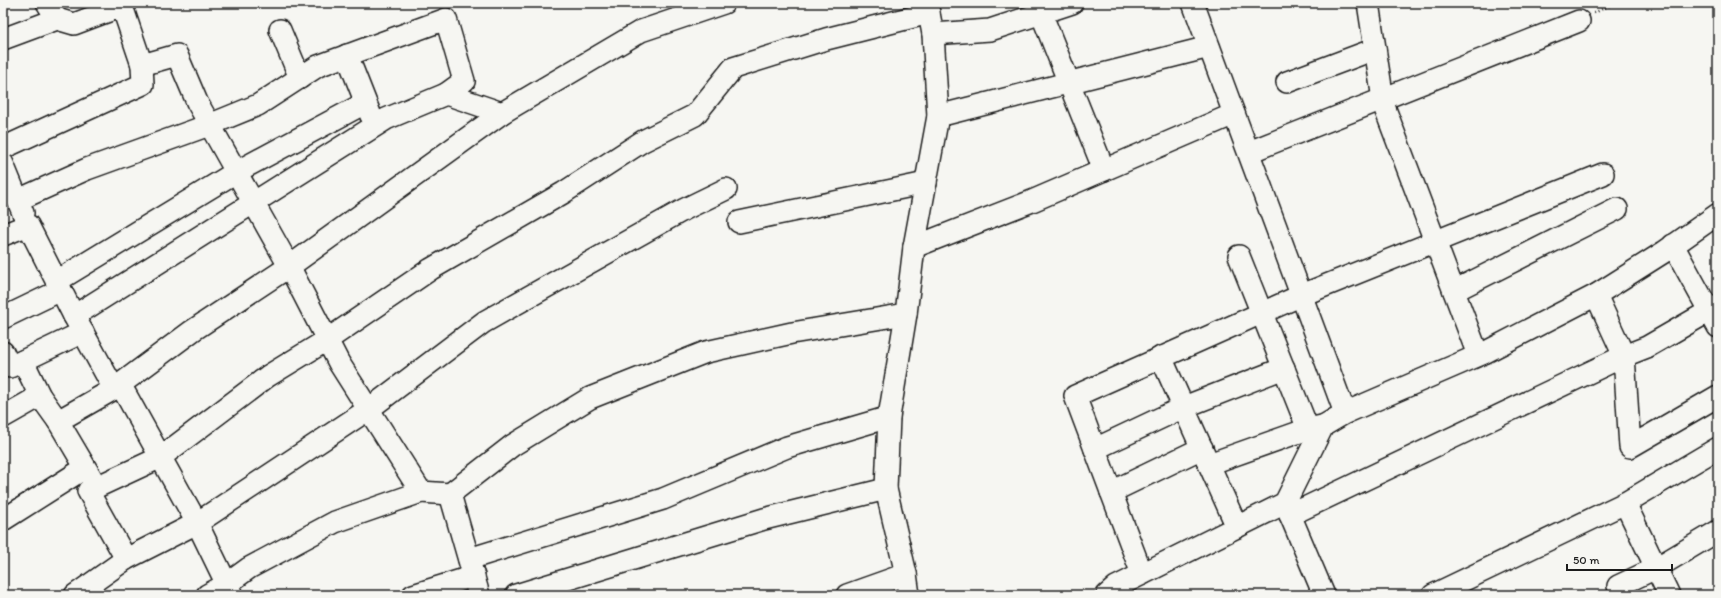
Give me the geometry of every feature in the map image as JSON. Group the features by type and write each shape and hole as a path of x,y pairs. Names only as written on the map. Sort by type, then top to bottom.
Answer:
{"street":[{"path":"58,421 117,387 192,331 289,266 502,113 641,31 724,3"},
{"path":"933,34 990,30 1040,8 1072,3"},
{"path":"1193,3 1345,413"},
{"path":"1368,3 1384,106 1478,356"},
{"path":"3,39 52,11 74,24 122,4 142,65 143,84 3,148"},
{"path":"126,559 88,491 161,457 268,376 327,340 431,269 563,192 643,141 695,115 734,68 928,8 933,34 938,116 914,247 906,314 890,417 886,489 906,574 909,595"},
{"path":"1040,8 1104,170"},
{"path":"3,352 10,367 23,361 254,203 386,119 446,94 464,81 449,11 318,66 258,105 209,125 87,169 18,200"},
{"path":"1248,152 1579,21"},
{"path":"280,30 300,78"},
{"path":"938,116 1209,47"},
{"path":"1287,82 1375,49"},
{"path":"142,65 177,55 197,102 209,125 289,266 339,363 421,492"},
{"path":"347,55 375,126"},
{"path":"446,94 502,113"},
{"path":"3,318 59,286 236,172 366,104"},
{"path":"914,247 1032,201 1234,114"},
{"path":"5,174 28,225 78,324 161,457 197,523 230,590"},
{"path":"1142,574 1075,396 1302,295 1602,174"},
{"path":"739,222 926,183"},
{"path":"75,595 126,559 197,523 369,409 484,322 685,209 726,189"},
{"path":"1454,291 1617,209"},
{"path":"1111,492 1206,456 1316,428 1345,413 1478,356 1596,296 1718,214"},
{"path":"3,235 28,225"},
{"path":"1107,595 1116,587 1237,527 1288,509 1715,315 1673,245"},
{"path":"1239,256 1284,368 1316,428 1288,509 1324,595"},
{"path":"1596,296 1624,356 1630,447 1718,396"},
{"path":"207,595 230,590 249,568 335,522 421,492 450,494 513,445 590,398 706,352 792,333 906,314"},
{"path":"1162,357 1237,527"},
{"path":"23,361 40,396 58,421 97,487"},
{"path":"1095,449 1184,407 1284,368"},
{"path":"3,417 40,396"},
{"path":"413,595 474,576 787,447 890,417"},
{"path":"1433,595 1624,503 1718,448"},
{"path":"3,520 86,468"},
{"path":"516,595 764,519 886,489"},
{"path":"450,494 474,576"},
{"path":"1624,503 1669,595"},
{"path":"1618,586 1656,568 1718,531"},
{"path":"847,595 906,574"}],"path":[{"path":"1579,21 1616,3"}]}
